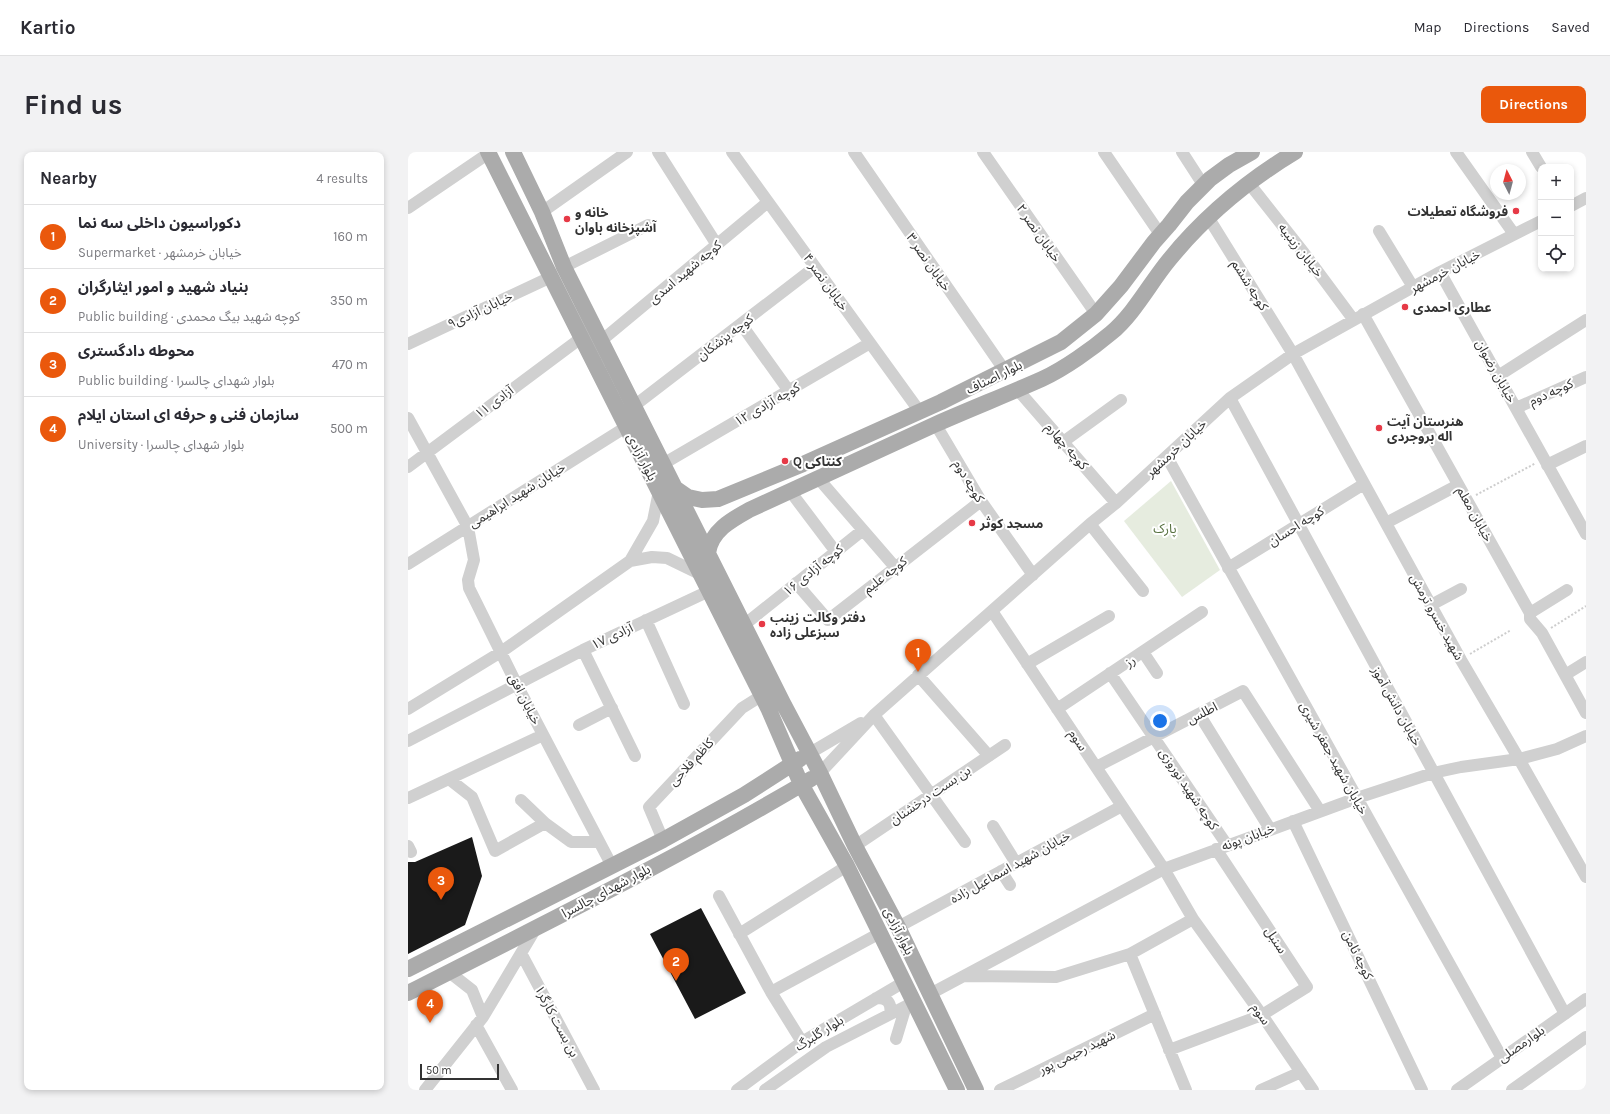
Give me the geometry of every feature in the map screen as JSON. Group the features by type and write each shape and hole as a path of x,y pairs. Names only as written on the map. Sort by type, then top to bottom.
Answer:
{"main road":[{"name":"بلوار آزادی","path":"513,152 542,212 564,266 601,341 783,703 810,753 848,830 854,846 898,928 976,1090"},
{"name":"بلوار اصناف","path":"675,488 688,497 702,500 718,499 803,464 920,412 1005,372 1061,342 1096,314 1121,286 1160,234 1187,202 1210,179 1234,156 1252,152"},
{"name":"بلوار اصناف","path":"708,554 709,545 715,534 731,520 818,478 1017,389 1043,379 1069,364 1112,333 1129,314 1188,236 1208,217 1248,182 1295,152"},
{"name":"بلوار آزادی","path":"489,153 769,710 791,764 801,784 847,866 904,982 910,1004 957,1090"},
{"path":"731,494 727,499 728,507 734,513 741,515"},
{"path":"769,710 780,708 783,703"},
{"name":"بلوار شهدای چالسرا","path":"408,970 663,840 744,795 810,753"},
{"name":"بلوار شهدای چالسرا","path":"408,993 536,928 752,814 820,773"},
{"path":"744,795 751,798 754,802 752,814"},
{"path":"832,839 833,833 837,829 843,827 848,830"}],"street":[{"path":"542,212 628,152"},
{"path":"658,152 717,245"},
{"name":"خیابان نصر ۴","path":"732,152 920,412"},
{"name":"خیابان نصر ۲","path":"983,152 1096,314"},
{"path":"1104,152 1160,234"},
{"path":"1182,152 1204,186"},
{"path":"1456,152 1514,234"},
{"path":"1532,152 1539,164"},
{"path":"408,208 489,153"},
{"name":"خیابان نصر ۳","path":"859,153 1005,372"},
{"name":"خیابان زینبیه","path":"1248,182 1304,253 1358,316"},
{"path":"1574,204 1586,198"},
{"name":"کوچه شهید اسدی","path":"601,341 768,202"},
{"name":"کوچه ششم","path":"1208,217 1293,354"},
{"name":"خیابان خرمشهر","path":"820,773 874,715 1090,524 1116,503 1230,398 1293,354 1358,316 1440,272 1538,222"},
{"path":"564,266 648,225"},
{"path":"1379,230 1413,287"},
{"name":"کوچه پزشکان","path":"634,406 815,267"},
{"name":"خیابان رضوان","path":"1440,272 1586,534"},
{"name":"خیابان آزادی۹","path":"408,344 551,277"},
{"name":"خیابان معلم","path":"1358,316 1467,499 1530,613 1530,619 1542,633 1586,713"},
{"path":"1498,376 1586,320"},
{"path":"741,324 789,391"},
{"name":"آزادی ۱۱","path":"408,467 581,338"},
{"name":"کوچه آزادی ۱۲","path":"663,464 870,343"},
{"name":"شهید خسرو ترمش","path":"1293,354 1461,660 1586,877"},
{"name":"کوچه دوم","path":"1516,408 1586,377"},
{"name":"کوچه چهارم","path":"1017,389 1116,503"},
{"name":"خیابان دانش آموز","path":"1230,398 1565,1014"},
{"path":"1063,442 1122,400"},
{"name":"خیابان افق","path":"408,418 468,527 474,560 468,580 469,588 517,685 612,866"},
{"name":"کوچه دوم","path":"936,425 981,501 1033,575"},
{"name":"خیابان شهید ابراهیمی","path":"408,564 626,427"},
{"path":"1545,462 1586,446"},
{"name":"خیابان شهید جعفر شیری","path":"1167,457 1502,1058"},
{"path":"818,478 895,567"},
{"name":"کوچه احسان","path":"1228,568 1364,484"},
{"path":"1386,523 1458,485"},
{"path":"630,561 653,520 659,491"},
{"path":"790,491 836,552"},
{"name":"کوچه علیم","path":"796,583 828,620 981,501"},
{"path":"1090,524 1143,591"},
{"name":"کوچه آزادی ۱۶","path":"744,625 863,530"},
{"path":"408,709 501,652 630,561 652,556 667,558 700,574"},
{"path":"1431,605 1461,589"},
{"path":"1530,613 1567,590"},
{"name":"آزادی ۱۷","path":"408,741 583,650 709,591"},
{"name":"سوم","path":"992,611 1164,869 1193,919 1314,1090"},
{"name":"رز","path":"1057,709 1202,612"},
{"path":"1027,664 1109,616"},
{"path":"646,620 684,704"},
{"path":"583,650 635,756"},
{"path":"1143,652 1157,673"},
{"path":"1565,675 1586,662"},
{"name":"کوچه شهید نوروزی","path":"1110,674 1154,737 1221,847"},
{"path":"918,675 989,756"},
{"name":"اطلس","path":"1096,767 1244,691 1320,811"},
{"name":"کاظم فلاحی","path":"663,840 649,807 742,708 761,696"},
{"path":"579,725 612,708"},
{"path":"1199,714 1270,829"},
{"path":"874,715 965,842"},
{"name":"خیابان خرمشهر","path":"810,753 874,715"},
{"path":"408,798 544,735"},
{"name":"خیابان پونه","path":"930,994 1164,869 1356,798 1433,773 1461,766 1519,759 1557,749 1586,736"},
{"name":"بن بست درخشنان","path":"854,846 1005,745"},
{"path":"449,779 472,797 495,850 545,823"},
{"path":"521,800 545,823 571,842 599,842"},
{"name":"خیابان شهید اسماعیل زاده","path":"898,928 1122,806"},
{"name":"کوچه ثامن","path":"1293,821 1422,1090"},
{"path":"993,826 1016,863"},
{"name":"سنبل","path":"1221,847 1307,987 1262,1015"},
{"path":"739,934 847,866"},
{"path":"1001,872 1010,885"},
{"path":"719,896 771,992 802,1042"},
{"path":"964,976 1056,976 1130,954 1193,919"},
{"path":"425,1090 479,1021 536,928"},
{"path":"771,992 880,933"},
{"name":"بن بست کارگر۱","path":"521,953 594,1090"},
{"path":"1130,954 1186,1090"},
{"path":"449,972 472,990 479,1021 512,1090"},
{"name":"بلوار گلبرگ","path":"737,1090 802,1042 904,982"},
{"path":"876,998 884,998 888,1001 891,1005 890,1014"},
{"name":"بلوارمصلی","path":"1456,1090 1586,999"},
{"path":"896,1039 910,1004"},
{"name":"بلوار گلبرگ","path":"765,1090 826,1046 910,1004"},
{"name":"شهید رحیمی پور","path":"1000,1090 1155,1014"},
{"path":"1169,1050 1262,1015"},
{"path":"1512,1090 1585,1040"},
{"path":"1261,1090 1301,1072"}],"path":[{"path":"1467,499 1545,462"},
{"path":"1542,633 1586,606"},
{"path":"1461,660 1511,630"}],"green space":[{"name":"پارک","path":"1171,481 1220,570 1182,597 1124,521"}],"building":[{"path":"472,837 482,876 465,925 408,954 408,862 415,862"},
{"path":"701,908 746,993 695,1019 650,934"}],"place":[{"name":"فروشگاه تعطیلات","path":"1516,211"},
{"name":"خانه و آشپزخانه باوان","path":"567,219"},
{"name":"عطاری احمدی","path":"1405,307"},
{"name":"هنرستان آیت اله بروجردی","path":"1379,428"},
{"name":"Q کنتاکی","path":"785,461"},
{"name":"مسجد کوثر","path":"972,523"},
{"name":"دفتر وکالت زینب سبزعلی زاده","path":"762,624"},
{"name":"دکوراسیون داخلی سه نما","path":"918,672"},
{"name":"محوطه دادگستری","path":"441,900"},
{"name":"بنیاد شهید و امور ایثارگران","path":"676,981"},
{"name":"سازمان فنی و حرفه ای استان ایلام","path":"430,1023"}]}
